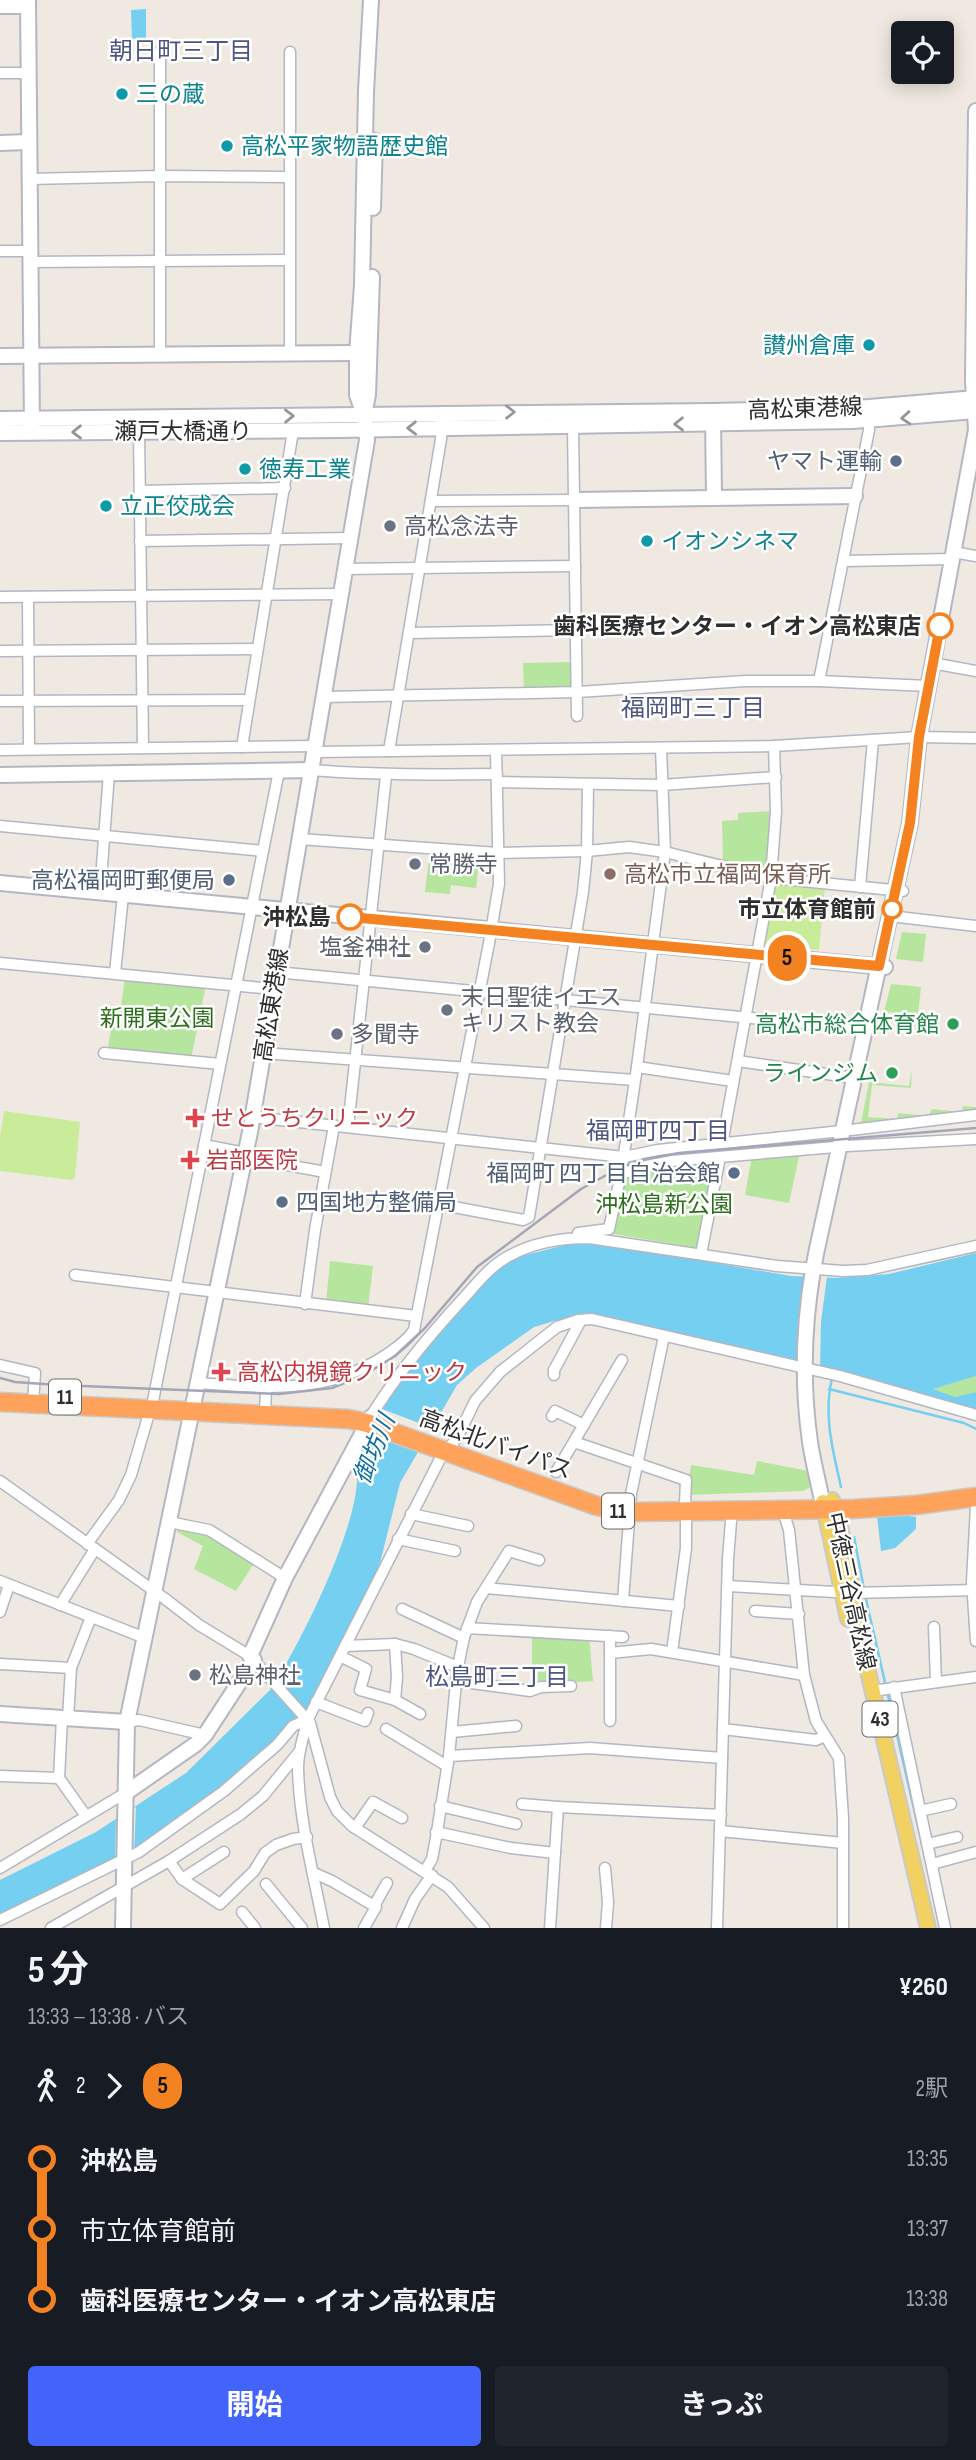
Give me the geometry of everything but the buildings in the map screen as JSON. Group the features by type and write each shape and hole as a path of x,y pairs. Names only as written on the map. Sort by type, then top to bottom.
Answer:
{"highway":[{"name":"高松北バイパス","path":"0,1394 33,1400"},
{"name":"高松北バイパス","path":"0,1402 33,1400 193,1408 336,1409 449,1448 589,1504 630,1508 828,1505"},
{"name":"高松北バイパス","path":"733,1507 783,1511 916,1495 974,1498"}],"main road":[{"name":"中徳三谷高松線","path":"828,1505 857,1593 929,1920"},
{"name":"中徳三谷高松線","path":"857,1593 929,1920"}],"street":[{"path":"365,422 357,395 357,354 362,285 366,91 372,0"},
{"path":"0,6 27,3 32,425"},
{"path":"365,422 368,395 375,107 370,47"},
{"path":"160,51 160,355"},
{"path":"290,51 290,355"},
{"path":"0,73 28,73"},
{"path":"923,737 976,430 976,110"},
{"path":"0,142 29,142"},
{"path":"29,179 289,177"},
{"path":"0,251 29,256 159,261 289,260"},
{"path":"0,356 357,354"},
{"name":"高松東港線","path":"123,1928 127,1722 253,1117 351,538 365,451 365,422 869,414 975,405"},
{"path":"819,681 844,561 869,414"},
{"path":"713,417 714,498"},
{"name":"高松東港線","path":"442,420 573,426 713,417"},
{"name":"瀬戸大橋通り","path":"0,419 32,425 139,430 293,430 365,422"},
{"path":"389,751 442,420"},
{"name":"瀬戸大橋通り","path":"0,433 32,425 365,422"},
{"path":"573,426 577,716"},
{"path":"139,430 142,747"},
{"path":"242,747 293,430"},
{"path":"955,555 976,468"},
{"path":"140,491 285,488"},
{"path":"431,501 855,496"},
{"path":"141,541 351,538"},
{"path":"844,561 976,556"},
{"path":"345,569 575,566"},
{"path":"0,597 342,593"},
{"path":"28,597 29,749"},
{"path":"409,633 576,630"},
{"path":"0,651 257,649"},
{"path":"936,664 976,671"},
{"path":"847,1130 854,1078 865,1029 918,824 928,686 936,664"},
{"path":"324,697 578,692 745,681 928,686"},
{"path":"0,701 249,700"},
{"path":"0,750 242,747 389,751 774,747 923,737 976,738"},
{"path":"860,887 873,740"},
{"path":"722,1144 771,878 776,811 774,747"},
{"path":"574,1238 579,1233 609,1229 621,1174 655,945 665,852 661,748"},
{"path":"198,1383 312,1385 335,1380 359,1370 402,1343 414,1330 499,884 496,750"},
{"path":"60,1605 131,1475 152,1405 279,771"},
{"path":"0,775 311,771 386,776 497,778 588,785 662,785 776,777"},
{"path":"100,892 109,773"},
{"path":"348,1128 386,776"},
{"path":"438,1204 526,1220 529,1217 576,937 587,851 588,785"},
{"path":"0,826 263,851"},
{"path":"299,839 498,853 587,851 629,846 771,878 899,890"},
{"path":"0,883 882,966"},
{"path":"115,973 123,895"},
{"path":"894,917 976,926"},
{"path":"0,963 273,989"},
{"path":"828,1505 812,1369 816,1272 882,966"},
{"path":"276,972 865,1029"},
{"path":"104,1053 220,1064"},
{"path":"263,1053 635,1080"},
{"path":"738,1061 854,1078"},
{"path":"638,1067 733,1081"},
{"path":"253,1117 624,1157 658,1150 976,1115"},
{"path":"305,1304 314,1230 334,1126"},
{"path":"621,1174 661,1163 720,1157 843,1146 976,1139"},
{"path":"204,1146 325,1172"},
{"path":"701,1254 720,1157"},
{"path":"0,1853 3,1866 127,1792 186,1753 205,1735 252,1658 285,1578 372,1421 414,1353 495,1265 526,1248 574,1238 617,1241 816,1272 867,1270 976,1246"},
{"path":"75,1275 416,1316"},
{"path":"0,1920 125,1859 224,1791 306,1717 411,1514 475,1401 500,1371 557,1328 592,1318 840,1376 976,1415"},
{"path":"554,1375 554,1370 581,1320"},
{"path":"623,1601 630,1508 664,1336"},
{"path":"556,1472 622,1360"},
{"path":"0,1365 34,1373 33,1400"},
{"path":"265,1410 266,1386"},
{"path":"552,1416 555,1411 584,1425"},
{"path":"574,1442 686,1480 686,1548 672,1653"},
{"path":"0,1481 199,1625 252,1658 306,1717 316,1738 330,1797 337,1811 355,1828 448,1887 484,1928"},
{"path":"974,1498 976,1641"},
{"path":"717,1928 733,1507"},
{"path":"783,1511 789,1530 797,1590 804,1675 816,1721 839,1758 843,1928"},
{"path":"411,1514 468,1526"},
{"path":"169,1522 209,1530 285,1578"},
{"path":"398,1539 455,1551"},
{"path":"402,1928 432,1859 452,1732 458,1667 477,1602 509,1551 539,1560"},
{"path":"0,1612 4,1583 145,1638"},
{"path":"728,1586 857,1593 974,1588"},
{"path":"486,1588 679,1606"},
{"path":"402,1609 466,1633 623,1637"},
{"path":"759,1609 799,1614"},
{"path":"86,1816 59,1778 71,1668 91,1617"},
{"path":"934,1628 936,1682"},
{"path":"610,1636 610,1721"},
{"path":"342,1651 395,1644 458,1667"},
{"path":"395,1644 395,1700"},
{"path":"610,1653 651,1649 804,1675"},
{"path":"342,1651 366,1669 360,1690 395,1700 420,1714"},
{"path":"0,1664 71,1668"},
{"path":"877,1690 976,1677"},
{"path":"456,1681 530,1691 541,1687 571,1686"},
{"path":"894,1687 932,1864 929,1920 945,1928"},
{"path":"316,1702 365,1721 368,1713"},
{"path":"0,1714 127,1722 139,1720 205,1735"},
{"path":"306,1717 298,1767 307,1837 324,1928"},
{"path":"452,1732 516,1726"},
{"path":"386,1729 448,1761 590,1748 722,1758"},
{"path":"723,1729 816,1740 825,1736"},
{"path":"887,1734 903,1731"},
{"path":"51,1928 208,1836 263,1796 299,1752"},
{"path":"0,1776 59,1778"},
{"path":"355,1828 373,1802 402,1818"},
{"path":"522,1804 720,1815"},
{"path":"920,1811 951,1804"},
{"path":"440,1806 516,1824"},
{"path":"550,1928 558,1807"},
{"path":"720,1831 843,1843"},
{"path":"436,1832 511,1848 555,1853"},
{"path":"169,1861 182,1879 220,1904 254,1871 265,1853 276,1845 307,1837"},
{"path":"927,1844 957,1838"},
{"path":"182,1879 224,1852"},
{"path":"932,1864 976,1852"},
{"path":"605,1868 608,1902 606,1928"},
{"path":"314,1872 374,1906"},
{"path":"364,1928 387,1883"},
{"path":"266,1884 302,1928"},
{"path":"242,1912 255,1928"},
{"path":"71,1917 72,1928"}],"green space":[{"path":"573,662 574,686 571,690 524,691 523,663"},
{"path":"773,811 769,874 723,862 722,821 738,820 738,813"},
{"path":"430,850 480,854 476,888 451,885 450,894 425,892"},
{"path":"777,882 825,887 819,950 762,945 773,885"},
{"path":"902,932 926,934 923,962 896,959"},
{"name":"新開東公園","path":"125,977 206,985 191,1059 110,1051 108,1048 112,1022 119,1022"},
{"path":"891,984 921,987 918,1014 884,1012"},
{"path":"912,1069 911,1088 872,1085 868,1117 897,1119 898,1113 928,1116 932,1109 962,1112 963,1106 976,1107 976,1112 863,1125 861,1123 869,1082 909,1086"},
{"path":"4,1111 80,1122 75,1177 72,1180 0,1171 0,1137"},
{"path":"800,1152 789,1203 745,1195 752,1156"},
{"name":"沖松島新公園","path":"715,1160 698,1248 614,1234 625,1176 648,1168"},
{"path":"330,1261 373,1266 368,1307 326,1303"},
{"path":"976,1376 976,1392 955,1397 932,1389"},
{"path":"757,1461 809,1471 812,1481 809,1488 803,1491 687,1495 691,1465 754,1475"},
{"path":"178,1525 209,1532 255,1562 236,1591 194,1569 203,1546 177,1532"},
{"path":"532,1634 589,1637 593,1681 532,1685"}],"water":[{"path":"146,9 146,38 132,39 131,10"},
{"name":"御坊川","path":"573,1243 603,1244 791,1276 836,1278 889,1274 976,1253 976,1376 933,1389 955,1397 976,1392 976,1411 591,1316 561,1319 534,1327 476,1368 457,1385 400,1483 379,1567 324,1680 311,1703 298,1718 223,1788 139,1849 0,1919 0,1880 96,1832 186,1773 271,1689 298,1643 341,1545 357,1486 356,1464 387,1401 414,1360 485,1281 506,1263 518,1257"},
{"path":"877,1516 916,1517 916,1529 895,1548 881,1551"}],"pier":[{"path":"805,1274 827,1276 821,1322 820,1370 799,1365"},
{"path":"382,1409 432,1428 419,1452 369,1434"},
{"path":"136,1807 134,1853 115,1865 116,1819"}],"waterway":[{"path":"832,1378 829,1419 841,1487"},
{"path":"829,1389 964,1423 976,1429"},
{"path":"854,1537 864,1589"},
{"path":"865,1595 930,1879"}],"railway":[{"path":"0,1378 15,1382 58,1385 279,1394 332,1388 364,1375 395,1356 425,1328 477,1267 581,1189 623,1166 679,1153 976,1128"}],"bus line":[{"name":"5","path":"350,917 879,966 910,823 919,737 940,626"}],"place":[{"name":"三の蔵","path":"122,94"},
{"name":"高松平家物語歴史館","path":"227,146"},
{"name":"讃州倉庫","path":"869,345"},
{"name":"ヤマト運輸","path":"896,461"},
{"name":"徳寿工業","path":"245,469"},
{"name":"立正佼成会","path":"106,506"},
{"name":"高松念法寺","path":"390,526"},
{"name":"イオンシネマ","path":"647,541"},
{"name":"歯科医療センター・イオン高松東店","path":"940,626"},
{"name":"常勝寺","path":"415,864"},
{"name":"高松市立福岡保育所","path":"610,874"},
{"name":"高松福岡町郵便局","path":"229,880"},
{"name":"市立体育館前","path":"892,909"},
{"name":"沖松島","path":"350,917"},
{"name":"塩釜神社","path":"425,947"},
{"name":"末日聖徒イエス キリスト教会","path":"447,1010"},
{"name":"高松市総合体育館","path":"953,1024"},
{"name":"多聞寺","path":"337,1034"},
{"name":"ラインジム","path":"892,1073"},
{"name":"せとうちクリニック","path":"195,1118"},
{"name":"岩部医院","path":"190,1160"},
{"name":"福岡町 四丁目自治会館","path":"734,1173"},
{"name":"四国地方整備局","path":"282,1202"},
{"name":"高松内視鏡クリニック","path":"221,1372"},
{"name":"松島神社","path":"195,1675"}],"district":[{"name":"朝日町三丁目","path":"181,51"},
{"name":"福岡町三丁目","path":"693,708"},
{"name":"福岡町四丁目","path":"658,1131"},
{"name":"松島町三丁目","path":"497,1677"}]}
